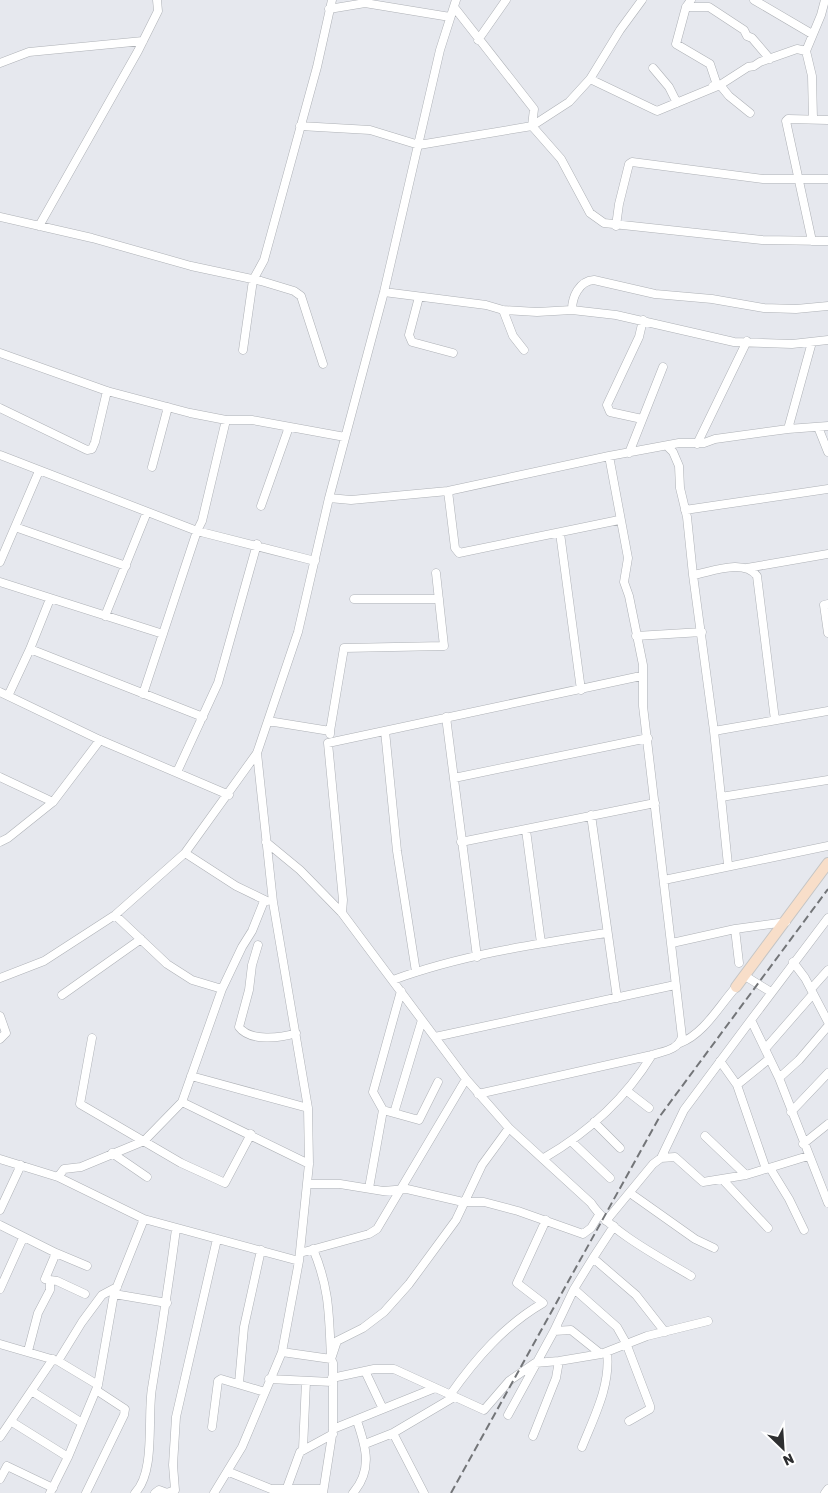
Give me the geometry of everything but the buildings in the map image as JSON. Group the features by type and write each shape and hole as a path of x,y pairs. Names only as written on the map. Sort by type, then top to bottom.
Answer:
{"main road":[{"path":"736,987 828,863"}],"street":[{"path":"39,226 143,41 158,10 157,0"},
{"path":"243,350 253,280 264,260 317,67 332,0"},
{"path":"478,40 506,0"},
{"path":"300,126 370,130 419,145 532,126 569,102 590,79 620,30 642,0"},
{"path":"754,0 812,34"},
{"path":"813,119 812,76 806,51 825,0"},
{"path":"329,10 365,3 450,17"},
{"path":"750,113 718,85 710,64 676,44 688,3 709,7 744,30 747,36 752,38 770,59"},
{"path":"455,4 478,40 534,109 532,126 561,159 590,213 604,223 616,226 697,232 762,240 828,241"},
{"path":"0,978 44,961 115,915 185,853 229,795 256,754 298,632 345,437 384,292 440,50 455,4"},
{"path":"0,62 29,52 143,41"},
{"path":"590,79 657,111 718,85 741,70 797,49 806,51"},
{"path":"653,68 669,87 677,103"},
{"path":"812,241 786,121 792,118 828,120"},
{"path":"616,226 619,204 632,162 763,179 828,179"},
{"path":"0,217 294,291 301,296 323,364"},
{"path":"572,310 575,293 588,280 655,294 712,299 764,308 796,309 828,306"},
{"path":"384,292 486,304 504,310 537,312 572,310 643,320 724,340 792,344 828,340"},
{"path":"419,297 409,335 412,342 453,353"},
{"path":"504,310 513,336 524,350"},
{"path":"642,419 616,415 610,412 607,405 639,338 643,320"},
{"path":"697,444 747,341"},
{"path":"788,429 812,342"},
{"path":"0,353 108,390 168,407 226,420 252,420 345,437"},
{"path":"629,453 662,367"},
{"path":"0,408 87,450 92,449 95,442 108,390"},
{"path":"152,467 168,407"},
{"path":"143,694 197,531 202,521 226,420"},
{"path":"330,498 351,500 448,491 609,456 667,446 697,444 788,429 828,426"},
{"path":"261,506 289,427"},
{"path":"818,427 828,452"},
{"path":"667,446 673,452 680,466 680,488 685,510 702,632 728,865"},
{"path":"0,454 39,471 197,531 256,544 316,561"},
{"path":"609,456 619,520 628,558 624,582 629,596 643,665 643,706 672,943 682,1037 680,1043"},
{"path":"0,562 39,471"},
{"path":"685,510 828,488"},
{"path":"448,491 455,548 459,553 619,520"},
{"path":"105,616 147,512"},
{"path":"16,527 126,566"},
{"path":"560,533 581,690"},
{"path":"177,772 218,682 256,544"},
{"path":"747,568 828,554"},
{"path":"693,575 737,566 754,572 759,582 774,720"},
{"path":"342,913 343,900 328,743 344,648 444,646 436,573"},
{"path":"0,582 163,634"},
{"path":"8,696 30,649 50,599"},
{"path":"354,599 439,599"},
{"path":"828,604 824,604 828,633"},
{"path":"636,636 702,632"},
{"path":"30,649 203,717"},
{"path":"328,743 642,676"},
{"path":"0,692 100,740 229,795"},
{"path":"714,731 828,711"},
{"path":"446,717 477,957"},
{"path":"268,720 330,731"},
{"path":"385,731 397,851 416,972"},
{"path":"454,778 648,738"},
{"path":"0,842 8,838 53,802 100,740"},
{"path":"214,1493 229,1472 242,1447 269,1379 282,1352 299,1257 307,1184 308,1108 296,1033 268,901 266,842 256,754"},
{"path":"0,777 53,802"},
{"path":"721,797 828,780"},
{"path":"462,842 655,803"},
{"path":"591,815 606,933 617,998"},
{"path":"526,830 541,943"},
{"path":"266,842 300,870 342,913 466,1079 508,1128 544,1158 591,1203 599,1215 606,1221 691,1276"},
{"path":"664,880 728,865 828,846"},
{"path":"185,853 236,886 268,901"},
{"path":"58,1177 64,1169 81,1167 144,1141 182,1102 222,990 242,947 268,901"},
{"path":"115,915 167,964 192,980 222,990"},
{"path":"606,1221 653,1164 661,1158 684,1110 793,962 828,918"},
{"path":"672,943 735,929 786,922"},
{"path":"735,929 739,963"},
{"path":"393,980 416,972 477,957 541,943 606,933"},
{"path":"62,995 141,940"},
{"path":"258,945 252,965 250,990 240,1027 246,1033 268,1038 296,1033"},
{"path":"779,1078 799,1060 828,1021 812,991 793,962"},
{"path":"765,1050 828,970"},
{"path":"745,976 771,992"},
{"path":"435,1037 675,985"},
{"path":"478,1094 652,1055 673,1048 680,1043 692,1039 736,987"},
{"path":"369,1188 383,1110 373,1092 401,991"},
{"path":"0,1016 6,1033 0,1039"},
{"path":"394,1114 422,1020"},
{"path":"751,1020 779,1078 803,1144 828,1203"},
{"path":"92,1038 80,1104 181,1163 225,1183 250,1134"},
{"path":"544,1158 572,1142 627,1091 652,1055"},
{"path":"737,1085 769,1058"},
{"path":"720,1061 737,1085 768,1168 789,1199 804,1230"},
{"path":"791,1112 828,1074"},
{"path":"191,1076 308,1108"},
{"path":"0,1159 58,1177 144,1219 176,1229 299,1257 313,1249 369,1234 376,1229 466,1079"},
{"path":"383,1110 419,1120 438,1082"},
{"path":"627,1091 648,1108"},
{"path":"182,1102 308,1164"},
{"path":"594,1122 620,1148"},
{"path":"803,1144 828,1124"},
{"path":"331,1359 337,1342 363,1328 384,1312 409,1284 456,1220 463,1202 487,1156 508,1128"},
{"path":"704,1136 746,1175"},
{"path":"572,1142 610,1178"},
{"path":"112,1153 147,1177"},
{"path":"661,1158 675,1158 703,1182 746,1175 808,1156"},
{"path":"0,1210 21,1165"},
{"path":"724,1180 768,1228"},
{"path":"821,1187 828,1181"},
{"path":"307,1184 340,1184 383,1191 407,1189 463,1202 484,1202 546,1220 584,1234 591,1228 599,1215"},
{"path":"630,1193 695,1239 714,1248"},
{"path":"0,1479 7,1466 51,1490 68,1457 97,1387 115,1290 144,1219"},
{"path":"365,1444 393,1433 452,1396 468,1369 511,1324 544,1303 517,1283 546,1220"},
{"path":"0,1225 23,1238 86,1266"},
{"path":"508,1415 554,1331 574,1289 614,1226"},
{"path":"140,1491 149,1448 151,1390 167,1303 176,1229"},
{"path":"0,1289 23,1238"},
{"path":"154,1493 159,1490 168,1492 175,1490 173,1465 176,1417 217,1239"},
{"path":"229,1472 271,1489 285,1491 323,1491 327,1482 333,1431 332,1380 334,1363 331,1359 329,1298 323,1271 313,1249"},
{"path":"240,1384 244,1327 262,1250"},
{"path":"56,1253 45,1279 57,1281 85,1294"},
{"path":"593,1258 636,1295 665,1332"},
{"path":"28,1351 38,1313 50,1290 50,1280"},
{"path":"574,1289 617,1328 626,1343 650,1406 650,1409 629,1421"},
{"path":"0,1437 102,1294 115,1290 167,1303"},
{"path":"269,1379 332,1380 365,1371 394,1369 484,1410 503,1386 535,1363 604,1353 626,1343 708,1321"},
{"path":"554,1331 571,1330 604,1353 609,1367 607,1380 582,1447"},
{"path":"0,1344 56,1360 97,1387 124,1409 124,1415 120,1418 86,1493"},
{"path":"282,1352 331,1359"},
{"path":"533,1436 556,1378 559,1361"},
{"path":"365,1371 383,1409"},
{"path":"212,1427 218,1381 222,1379 265,1392"},
{"path":"303,1449 306,1381"},
{"path":"285,1491 297,1455 303,1449 333,1431 436,1388"},
{"path":"32,1392 82,1423"},
{"path":"353,1493 361,1482 366,1468 365,1444 357,1421"},
{"path":"12,1422 68,1457"},
{"path":"393,1433 424,1493"},
{"path":"825,1493 828,1490"}],"railway":[{"path":"451,1493 660,1116 828,889"}]}
